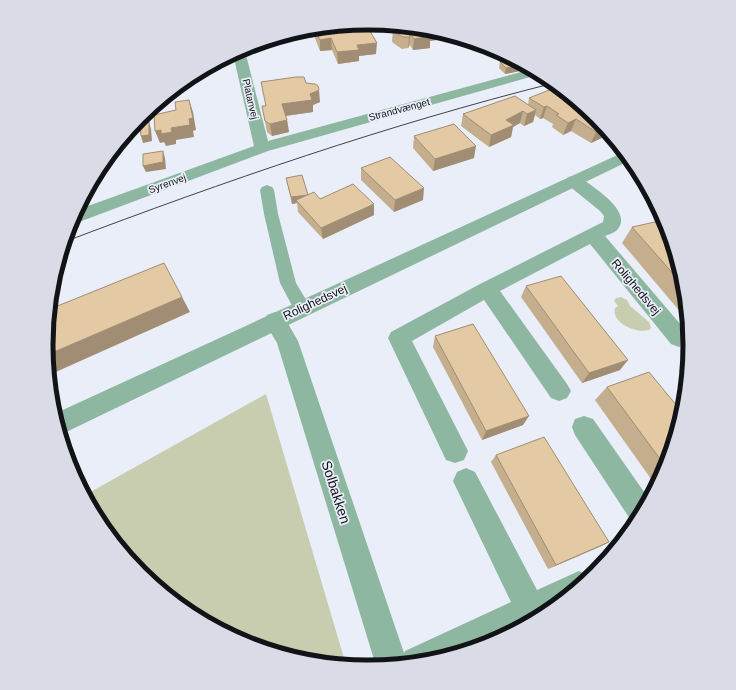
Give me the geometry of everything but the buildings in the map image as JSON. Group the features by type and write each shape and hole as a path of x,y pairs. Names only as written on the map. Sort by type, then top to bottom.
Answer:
{"street":[{"name":"Platanvej","path":"240,57 262,148"},
{"name":"Strandvænget","path":"262,148 529,74"},
{"name":"Syrenvej","path":"81,215 262,148"},
{"name":"Rolighedsvej","path":"63,422 302,308 622,158"},
{"path":"455,451 399,338 487,289 594,236 610,226 613,221 613,215 608,209 574,181"},
{"name":"Rolighedsvej","path":"594,236 678,338"},
{"path":"487,289 560,391"},
{"name":"Solbakken","path":"275,321 286,341 390,659"},
{"path":"584,427 638,507"},
{"path":"466,481 533,613"},
{"path":"444,650 529,616"}],"lane":[{"path":"267,190 271,214 288,283 302,308"}],"green space":[{"path":"621,297 627,300 630,306 649,322 651,328 649,330 644,331 632,329 621,323 615,313 615,308 618,306 614,301 616,298"},
{"path":"266,394 344,659 307,654 267,643 229,628 193,607 160,582 131,553 106,520 90,492"}],"tram line":[{"path":"72,239 185,197 307,155 430,117 546,85"}]}
